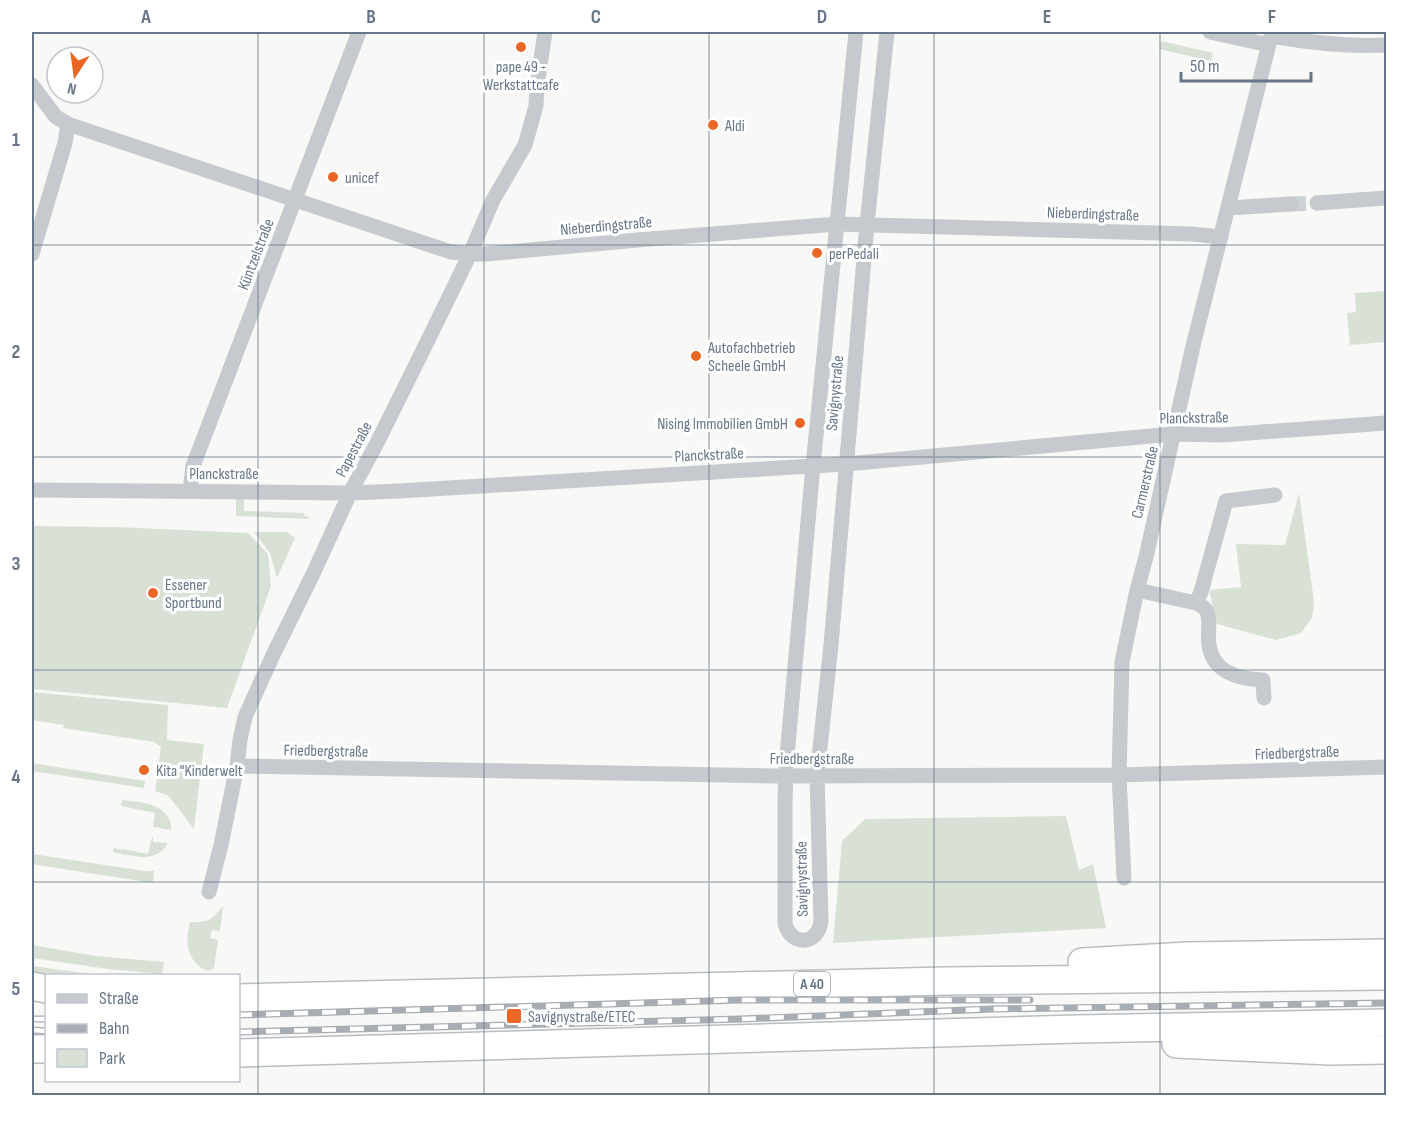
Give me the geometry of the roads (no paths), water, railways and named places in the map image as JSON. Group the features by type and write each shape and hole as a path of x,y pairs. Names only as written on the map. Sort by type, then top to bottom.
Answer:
{"highway":[{"path":"945,981 1059,963 1188,956 1386,953"},
{"name":"A 40","path":"240,998 945,981 1386,976"},
{"path":"240,1053 1077,1029 1386,1023"},
{"path":"1077,1029 1175,1044 1330,1051 1386,1050"}],"street":[{"name":"Küntzelstraße","path":"190,491 193,466 359,32"},
{"name":"Papestraße","path":"209,892 221,845 245,717 350,493 470,254 493,200 525,145 536,106 545,32"},
{"name":"Savignystraße","path":"856,32 813,466 786,776 785,924 787,931 794,938 801,940 809,939 820,928 817,776 831,645 867,224 887,32"},
{"path":"1210,32 1350,46 1386,45"},
{"name":"Carmerstraße","path":"1124,878 1119,775 1122,662 1193,346 1271,37"},
{"name":"Nieberdingstraße","path":"32,86 56,117 68,124 451,252 470,254 527,251 837,224 1192,234 1221,237"},
{"path":"32,254 65,142 68,124"},
{"path":"1317,203 1386,198"},
{"path":"1229,208 1291,204"},
{"name":"Planckstraße","path":"32,490 350,493 846,464 1173,434 1222,435 1386,423"},
{"path":"1196,603 1226,501 1275,495"},
{"path":"1137,590 1196,603 1204,607 1208,612 1209,646 1214,660 1220,668 1231,674 1245,679 1263,680 1264,698"},
{"name":"Friedbergstraße","path":"237,766 786,776 1119,775 1386,767"}],"tunnel":[{"path":"1291,204 1317,203"}],"railway":[{"path":"240,1015 740,1000 1030,1000"},
{"path":"240,1032 741,1019 993,1009 1386,1003"},
{"path":"32,1019 45,1019"},
{"path":"32,1030 45,1031"}],"place":[{"name":"pape 49 - Werkstattcafe","path":"521,47"},
{"name":"Aldi","path":"713,125"},
{"name":"unicef","path":"333,177"},
{"name":"perPedali","path":"817,253"},
{"name":"Autofachbetrieb Scheele GmbH","path":"696,356"},
{"name":"Nising Immobilien GmbH","path":"800,423"},
{"name":"Essener Sportbund","path":"153,593"},
{"name":"Kita \"Kinderwelt","path":"144,770"},
{"name":"Savignystraße/ETEC","path":"514,1016"}]}
